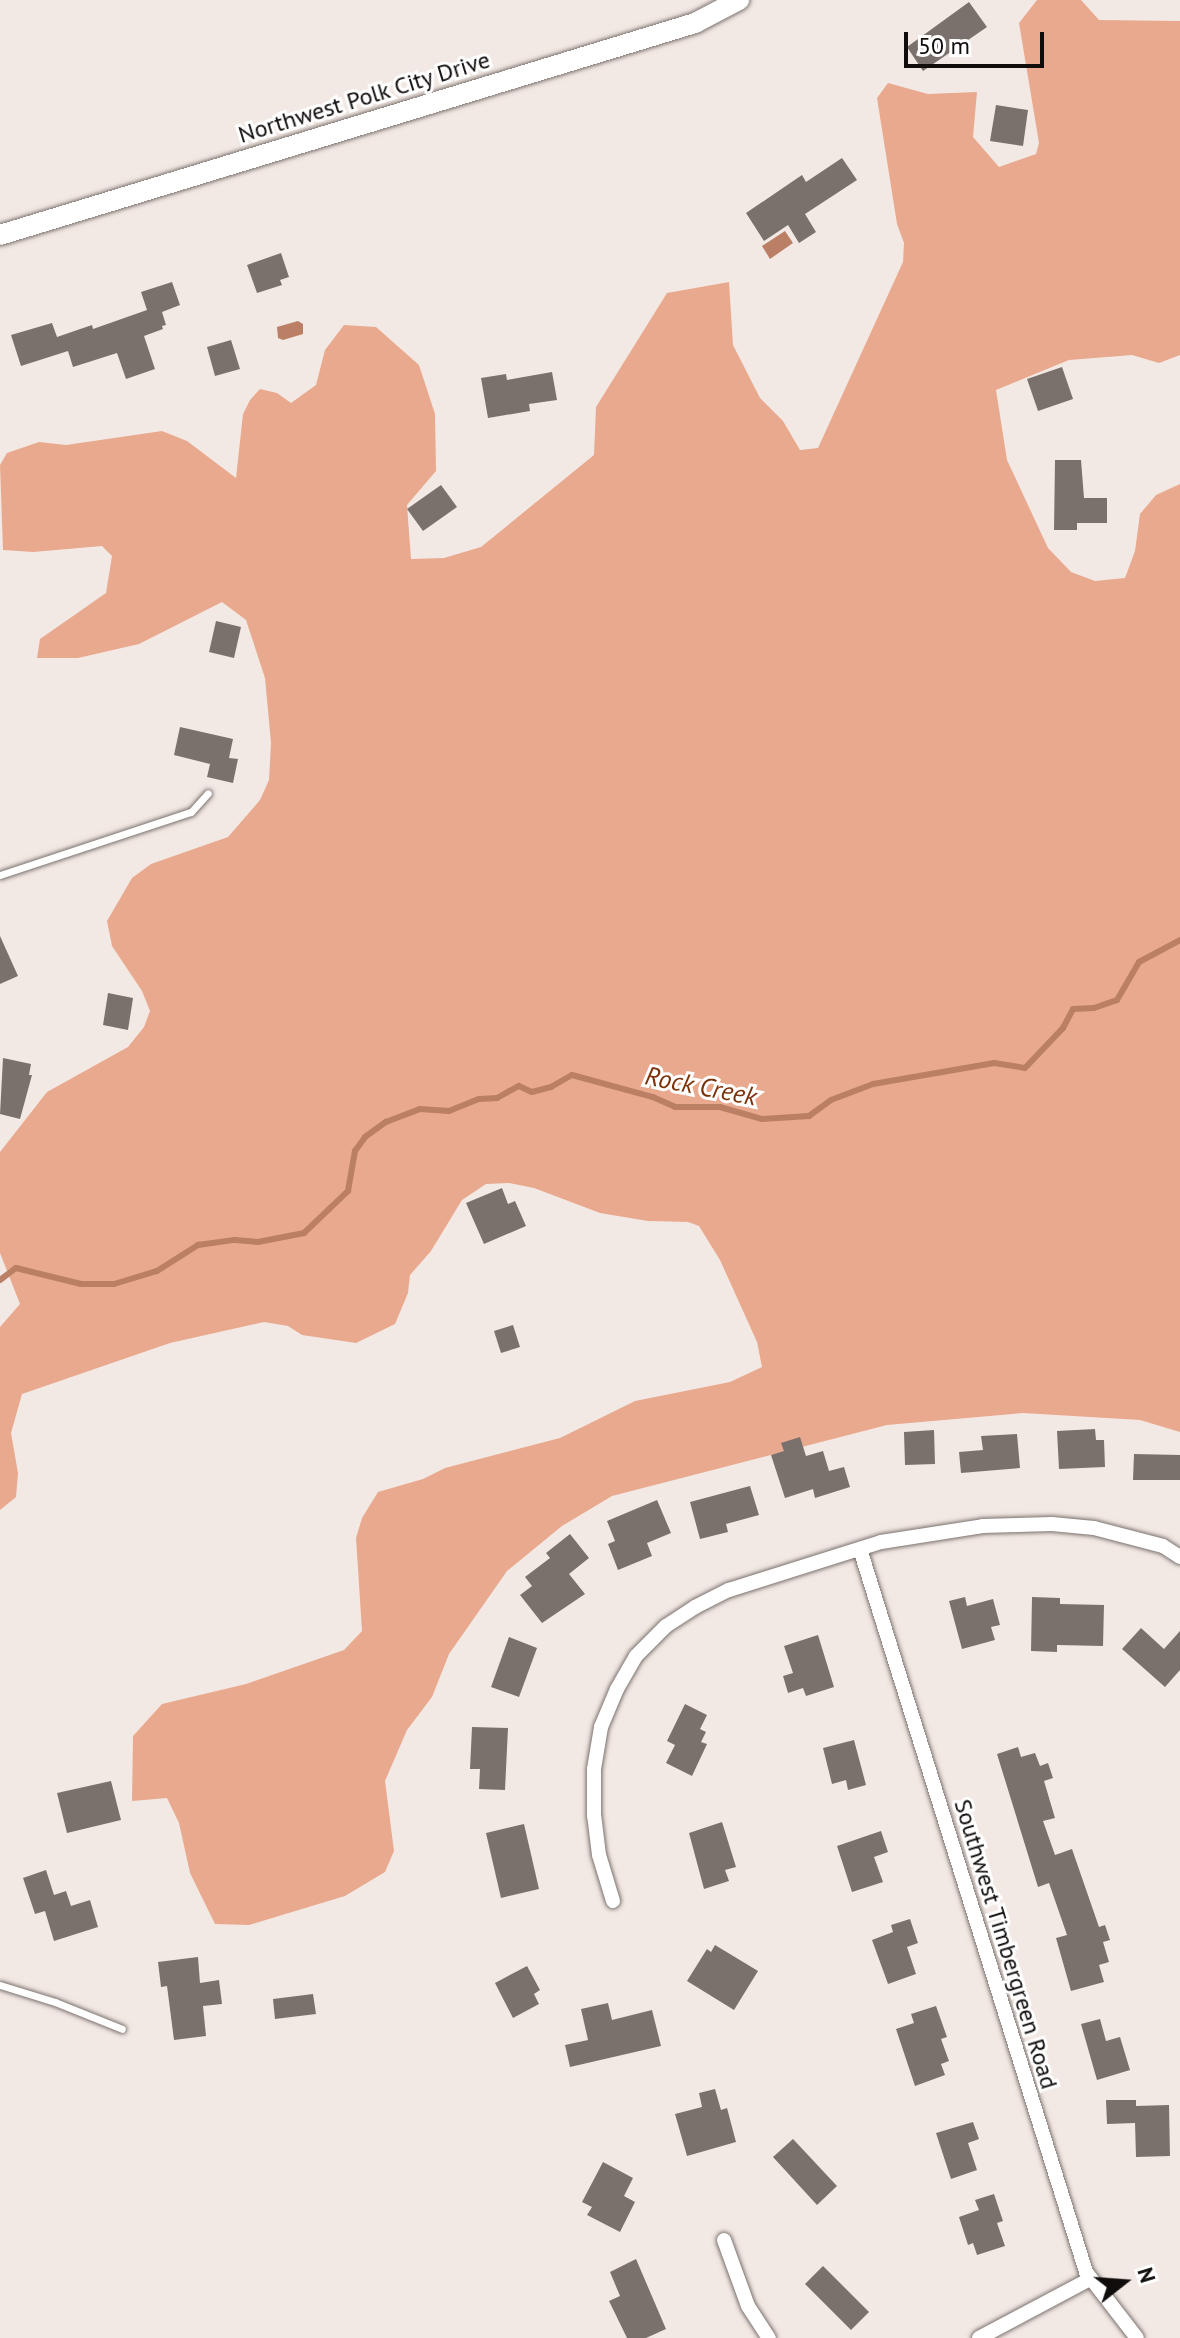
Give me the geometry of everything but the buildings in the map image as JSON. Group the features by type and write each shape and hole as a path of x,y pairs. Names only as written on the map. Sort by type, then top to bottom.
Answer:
{"street":[{"name":"Northwest Polk City Drive","path":"0,235 695,23 739,0"},
{"path":"613,1901 596,1829 594,1769 601,1727 617,1689 636,1656 666,1626 706,1601 860,1549 914,1535 983,1526 1052,1524 1129,1535 1163,1546 1180,1557"},
{"name":"Southwest Timbergreen Road","path":"860,1549 1090,2279 1137,2338"},
{"path":"724,2240 748,2306 769,2338"},
{"path":"979,2338 1090,2279"}],"lane":[{"path":"0,875 191,812 208,793"},
{"path":"0,1985 122,2029"}],"shaded area":[{"path":"1037,0 1081,0 1099,20 1180,21 1180,355 1159,363 1132,355 1069,360 996,390 1007,460 1048,548 1071,572 1095,581 1125,578 1135,551 1140,514 1156,495 1180,484 1180,1432 1140,1420 1023,1413 887,1425 612,1496 562,1526 507,1571 449,1654 432,1697 407,1730 385,1781 394,1851 385,1872 345,1896 249,1925 215,1924 190,1873 179,1823 167,1798 132,1801 133,1736 162,1704 246,1684 344,1650 362,1631 356,1538 362,1518 378,1492 423,1479 445,1468 560,1438 635,1401 730,1382 762,1367 757,1342 720,1260 699,1226 688,1222 648,1221 600,1213 534,1188 509,1183 486,1184 462,1200 431,1251 410,1275 408,1293 395,1324 356,1343 302,1335 288,1326 264,1322 170,1343 22,1394 11,1433 18,1473 16,1497 0,1510 0,1327 20,1304 0,1253 0,1152 47,1092 128,1047 144,1027 150,1011 142,991 112,946 107,921 132,878 151,864 228,837 260,800 269,780 271,743 265,678 246,620 222,602 139,644 78,658 37,658 40,639 106,593 112,556 102,546 33,552 3,550 0,465 7,453 39,442 66,445 162,431 187,441 236,478 243,414 260,389 277,393 291,403 316,385 325,350 344,325 376,327 419,365 435,414 436,471 407,505 411,559 444,558 481,547 594,455 596,407 667,293 729,282 733,345 760,398 783,421 800,450 818,448 903,262 904,243 897,224 877,98 888,83 928,94 977,92 973,137 999,167 1036,154 1039,143 1019,23"},
{"path":"785,231 793,243 770,259 762,246"},
{"path":"298,321 303,324 303,334 283,340 278,338 277,327"}],"waterway":[{"name":"Rock Creek","path":"0,1280 16,1268 81,1284 114,1284 157,1271 198,1245 235,1240 258,1242 304,1233 348,1191 355,1151 365,1137 386,1122 420,1109 449,1111 479,1099 497,1098 519,1086 532,1092 551,1087 572,1075 653,1097 675,1107 720,1107 762,1119 809,1116 831,1100 873,1084 994,1063 1025,1068 1063,1028 1073,1009 1094,1008 1117,1000 1139,962 1180,940"}]}
